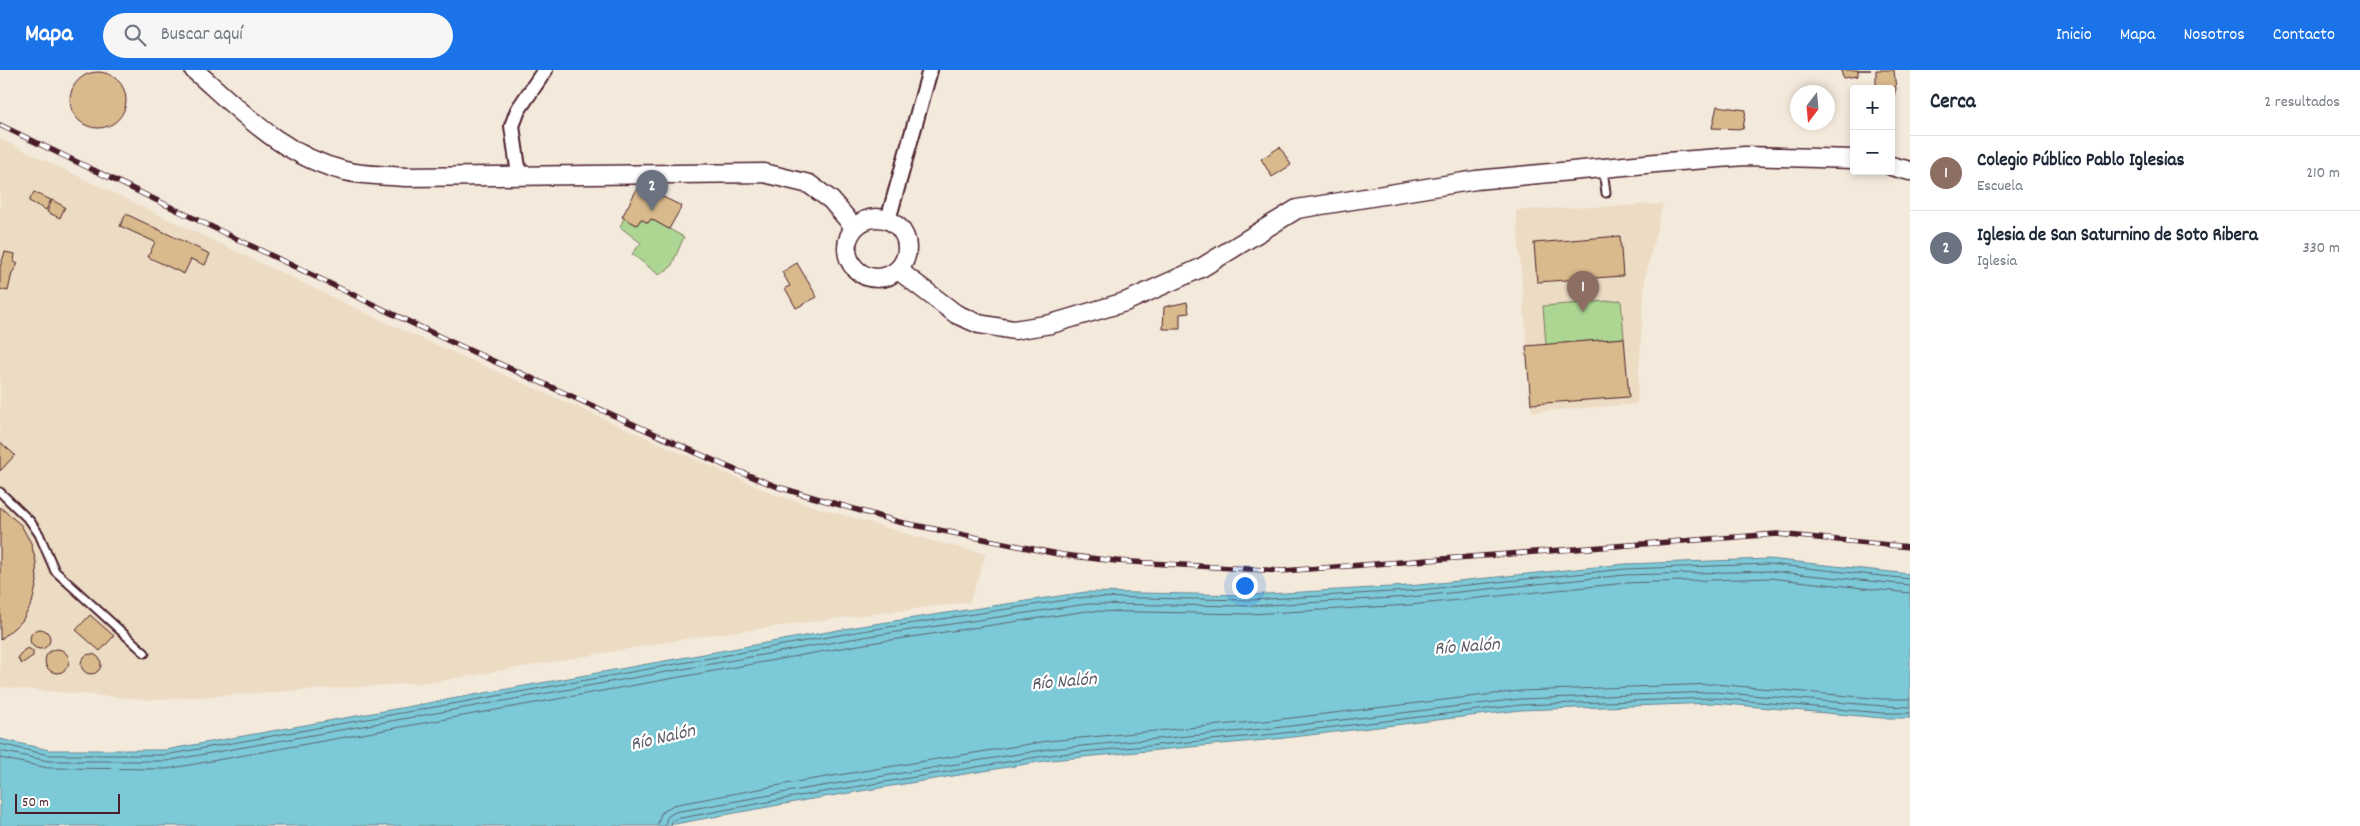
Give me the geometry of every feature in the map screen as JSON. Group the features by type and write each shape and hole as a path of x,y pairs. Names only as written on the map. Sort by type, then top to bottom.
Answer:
{"street":[{"path":"194,70 272,138 312,161 347,172 406,176 764,173 808,184 832,200 854,227"},
{"path":"519,176 512,126 518,110 545,70"},
{"path":"888,220 930,70"},
{"path":"898,270 956,314 980,324 1014,330 1041,326 1125,302 1201,268 1297,209 1476,180 1746,156 1850,159"},
{"path":"1895,167 1910,171"},
{"path":"868,219 888,220 898,226 904,235 907,245 906,256 898,270 882,278 872,278 861,274 853,268 848,258 847,240 854,227 868,219"}],"lane":[{"path":"1603,169 1606,193"},
{"path":"0,492 30,521 55,571 145,653"}],"shaded area":[{"path":"0,139 385,322 776,495 918,537 986,554 970,602 709,635 435,682 150,700 0,687"},
{"path":"1663,204 1645,279 1637,404 1532,412 1516,210"}],"green space":[{"path":"624,218 637,225 641,219 648,223 651,219 684,237 671,267 659,275 632,254 641,243 620,227"},
{"path":"1621,300 1624,338 1546,345 1543,306"}],"water":[{"name":"Río Nalón","path":"1769,559 1910,574 1910,718 1882,718 1714,703 1521,710 1276,739 1051,760 806,800 664,826 0,826 0,739 49,750 165,750 861,626 1086,592 1249,595 1409,586 1625,564"}],"building":[{"path":"1841,70 1858,70 1858,76 1843,78"},
{"path":"1876,70 1894,70 1896,89 1895,92 1895,85 1876,85"},
{"path":"98,72 113,77 121,85 126,100 121,115 113,123 98,128 83,123 75,115 70,100 75,85 83,77"},
{"path":"1717,106 1746,110 1743,129 1712,128"},
{"path":"1280,147 1291,165 1272,177 1261,159"},
{"path":"637,189 646,194 648,190 682,206 669,229 651,219 648,223 641,219 637,225 622,217"},
{"path":"34,192 51,200 46,210 29,201"},
{"path":"52,200 65,207 60,218 47,212"},
{"path":"126,214 210,254 205,265 191,259 184,274 148,257 155,242 120,226"},
{"path":"1620,236 1623,276 1537,282 1534,243"},
{"path":"5,252 15,254 14,262 18,264 12,273 8,291 0,289 0,267"},
{"path":"797,263 817,297 796,308 785,288 790,286 782,272"},
{"path":"1187,302 1189,313 1180,314 1180,329 1163,329 1164,307"},
{"path":"1624,338 1629,397 1531,404 1526,346"},
{"path":"0,442 15,455 0,471"},
{"path":"0,507 21,525 31,543 36,562 37,582 32,603 22,621 0,640"},
{"path":"90,615 114,636 100,651 76,630"},
{"path":"40,629 47,632 50,639 47,646 40,649 33,646 30,639 33,632"},
{"path":"28,648 33,651 33,656 21,664 18,658"},
{"path":"57,649 66,652 69,661 66,670 57,673 48,670 45,661 48,652"},
{"path":"87,654 95,654 101,660 101,668 95,674 87,674 81,668 81,660"}],"railway":[{"path":"0,125 447,340 728,467 778,487 899,522 1063,555 1116,561 1282,571 1777,534 1910,547"}],"place":[{"name":"Iglesia de San Saturnino de Soto Ribera","path":"652,211"},
{"name":"Colegio Público Pablo Iglesias","path":"1583,312"}]}
